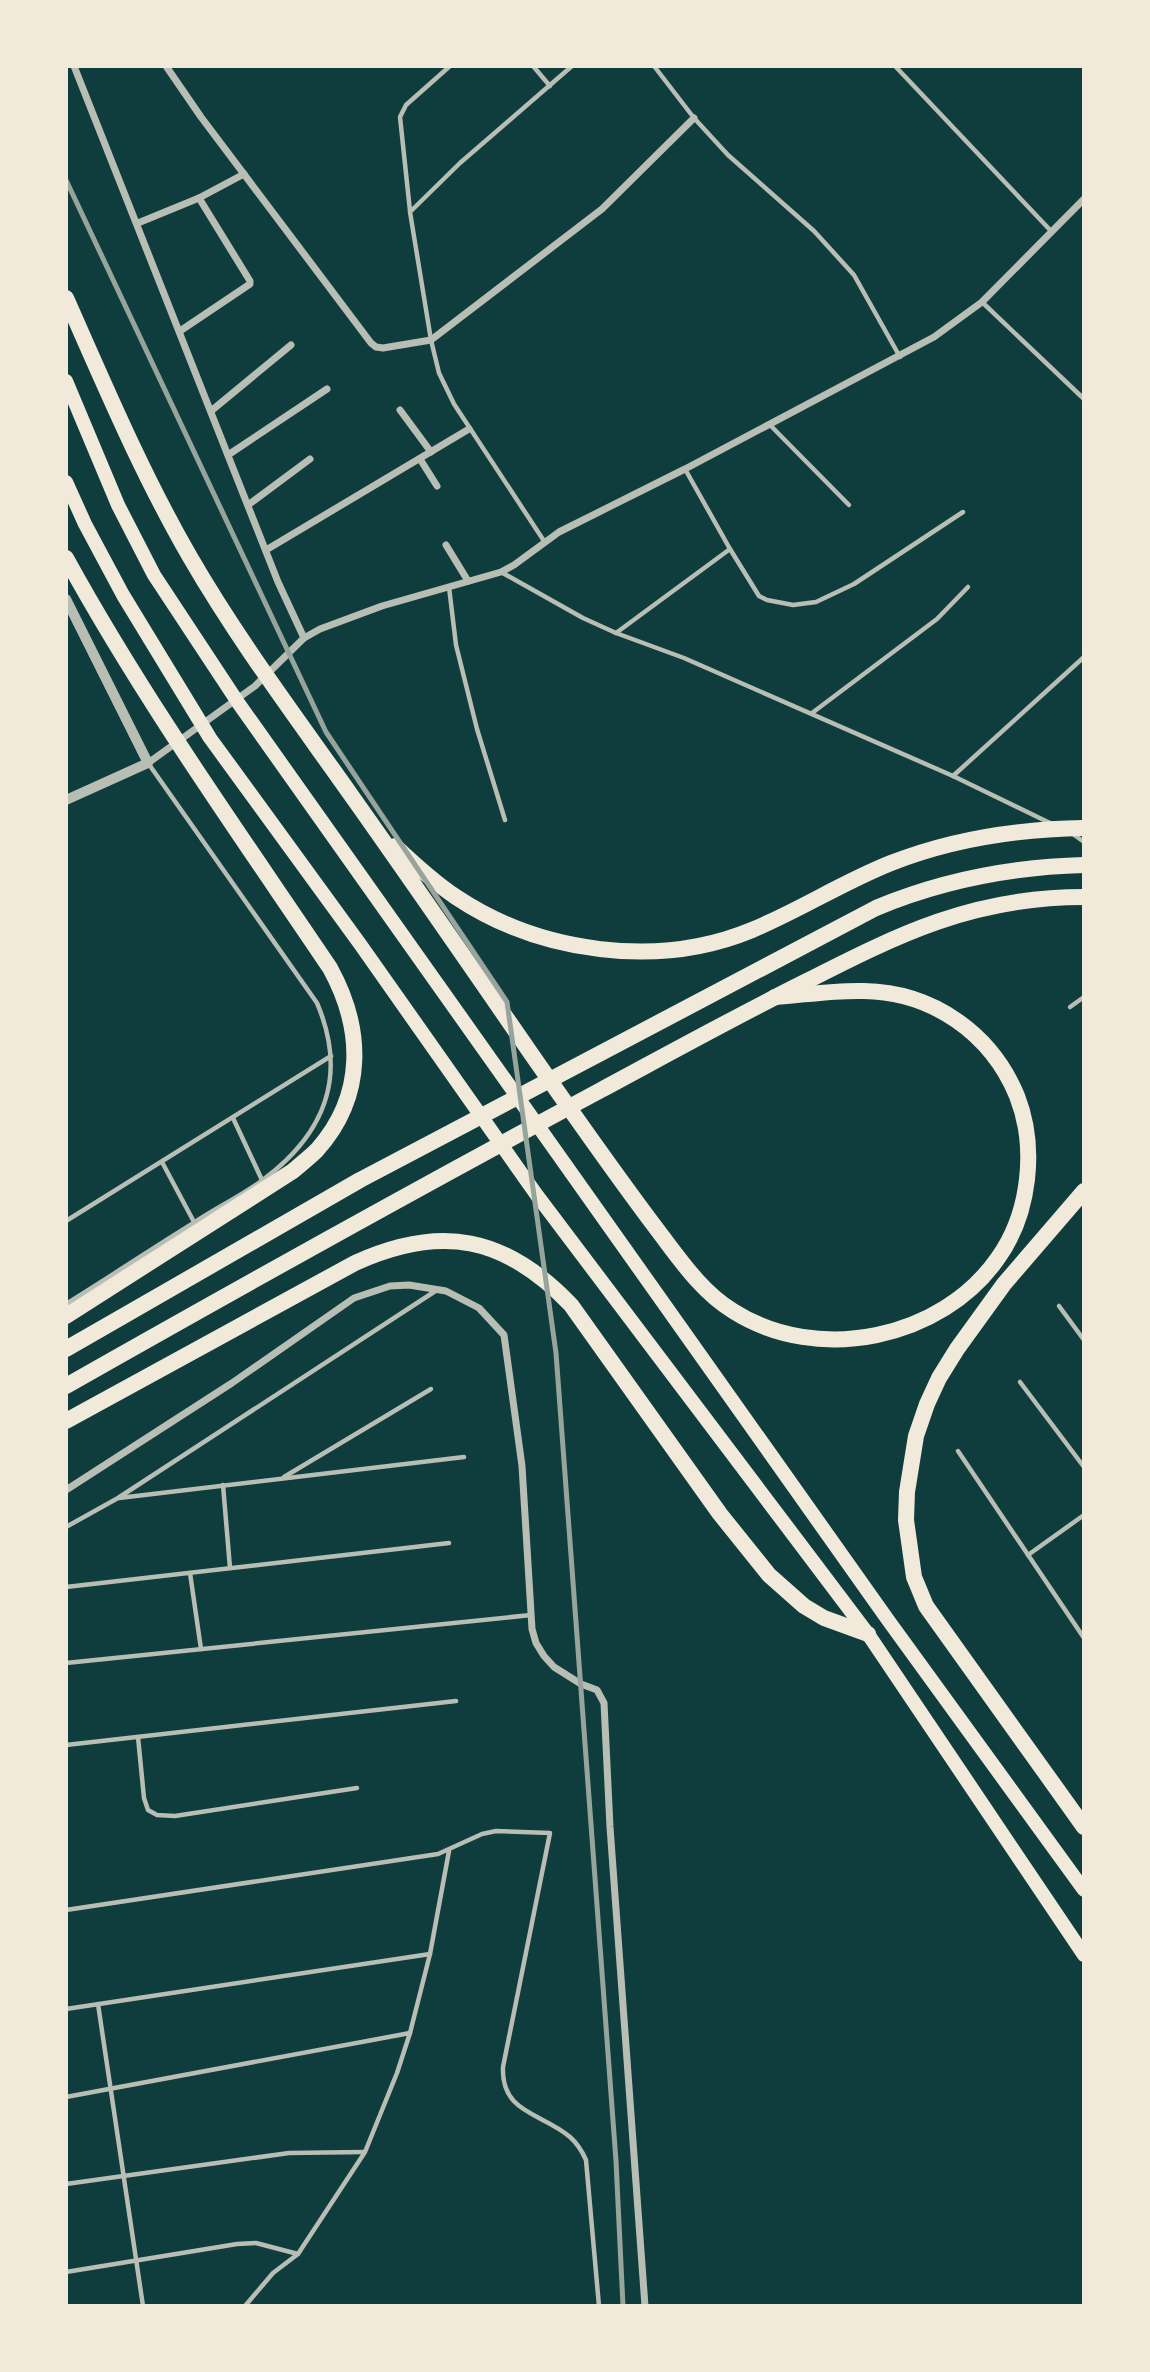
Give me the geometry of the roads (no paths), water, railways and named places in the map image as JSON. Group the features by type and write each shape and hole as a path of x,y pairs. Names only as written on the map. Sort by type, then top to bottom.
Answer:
{"highway":[{"path":"66,298 123,428 190,556 286,705 623,1185 692,1275 735,1312 756,1323 801,1336 823,1339 868,1336 907,1328 944,1311 975,1286 1000,1255 1018,1219 1027,1180 1028,1140 1019,1102 1004,1068 978,1035 949,1015 921,1001 867,990 775,997"},
{"path":"66,381 118,505 154,575 239,704 888,1620 1083,1890"},
{"path":"66,482 85,524 123,594 209,738 360,944 537,1194 868,1634 1083,1955"},
{"path":"66,558 96,612 149,696 330,968 344,994 354,1026 355,1059 349,1092 336,1122 317,1149 293,1171 66,1316"},
{"path":"365,815 409,859 457,898 496,918 548,939 592,949 635,951 712,944 752,930 844,883 928,850 1006,833 1083,828"},
{"path":"66,1349 360,1180 813,940 908,895 953,881 1004,870 1083,865"},
{"path":"66,1386 373,1212 775,997 900,935 950,917 1006,904 1036,899 1083,897"},
{"path":"1083,1191 1004,1284 939,1378 916,1436 907,1492 906,1520 914,1577 926,1606 1083,1827"},
{"path":"66,1421 355,1263 386,1249 420,1242 454,1241 488,1248 528,1266 571,1304 720,1514 769,1575 804,1606 824,1618 868,1634"}],"street":[{"path":"75,66 266,550 304,638"},
{"path":"166,66 371,342 376,347 383,348 431,340 602,209 694,118"},
{"path":"138,223 199,198 244,174"},
{"path":"180,331 250,284 199,198"},
{"path":"66,800 148,763 255,686 304,638 320,629 382,606 501,572 544,541 934,337 982,302 1083,199"},
{"path":"211,411 291,345"},
{"path":"228,455 327,389"},
{"path":"400,410 431,452"},
{"path":"266,550 469,429"},
{"path":"420,458 437,486"},
{"path":"248,505 310,459"},
{"path":"446,545 468,581"},
{"path":"66,598 148,763"},
{"path":"66,1490 232,1383 354,1298 390,1286 409,1285 438,1289 463,1298 478,1308 504,1335 522,1466 532,1629 544,1656 563,1673 597,1690 604,1703 610,1827 645,2305"}],"lane":[{"path":"450,66 406,105 400,117 410,212 431,340 439,373 454,404 544,541"},
{"path":"533,66 550,86"},
{"path":"410,212 460,163 572,66"},
{"path":"654,66 694,118 728,155 814,231 854,275 900,357"},
{"path":"895,66 1051,231"},
{"path":"982,302 1083,399"},
{"path":"770,425 849,506"},
{"path":"685,469 759,596 793,605 816,602 854,584 963,512"},
{"path":"616,633 730,549"},
{"path":"501,572 583,618 684,658 953,776 1083,842"},
{"path":"449,586 456,645 477,729 505,820"},
{"path":"811,714 937,619 968,587"},
{"path":"953,776 1083,657"},
{"path":"67,1304 262,1180 295,1153 319,1117 330,1080 331,1056 325,1021 317,1003 148,763"},
{"path":"1070,1007 1083,997"},
{"path":"66,1221 331,1056"},
{"path":"233,1118 262,1180"},
{"path":"162,1162 194,1222"},
{"path":"66,1527 118,1498 438,1289"},
{"path":"1059,1306 1083,1340"},
{"path":"1020,1382 1083,1467"},
{"path":"280,1480 431,1389"},
{"path":"958,1451 1083,1637"},
{"path":"118,1498 464,1457"},
{"path":"223,1485 230,1568"},
{"path":"1028,1555 1083,1515"},
{"path":"66,1587 449,1543"},
{"path":"190,1573 201,1649"},
{"path":"66,1663 531,1615"},
{"path":"66,1745 456,1701"},
{"path":"138,1737 144,1798 148,1810 157,1815 175,1816 357,1788"},
{"path":"66,1910 450,1850 482,1834 496,1831 550,1833 502,2082 508,2096 519,2106 568,2135 579,2146 586,2160 599,2305"},
{"path":"245,2305 273,2273 298,2254 365,2152 410,2033 430,1954 450,1850"},
{"path":"66,2009 430,1954"},
{"path":"98,2004 143,2305"},
{"path":"66,2096 410,2033"},
{"path":"66,2185 289,2153 365,2152"},
{"path":"66,2272 256,2243 298,2254"}],"railway":[{"path":"66,180 326,732 507,1002 556,1353 616,2161 623,2306"}]}
